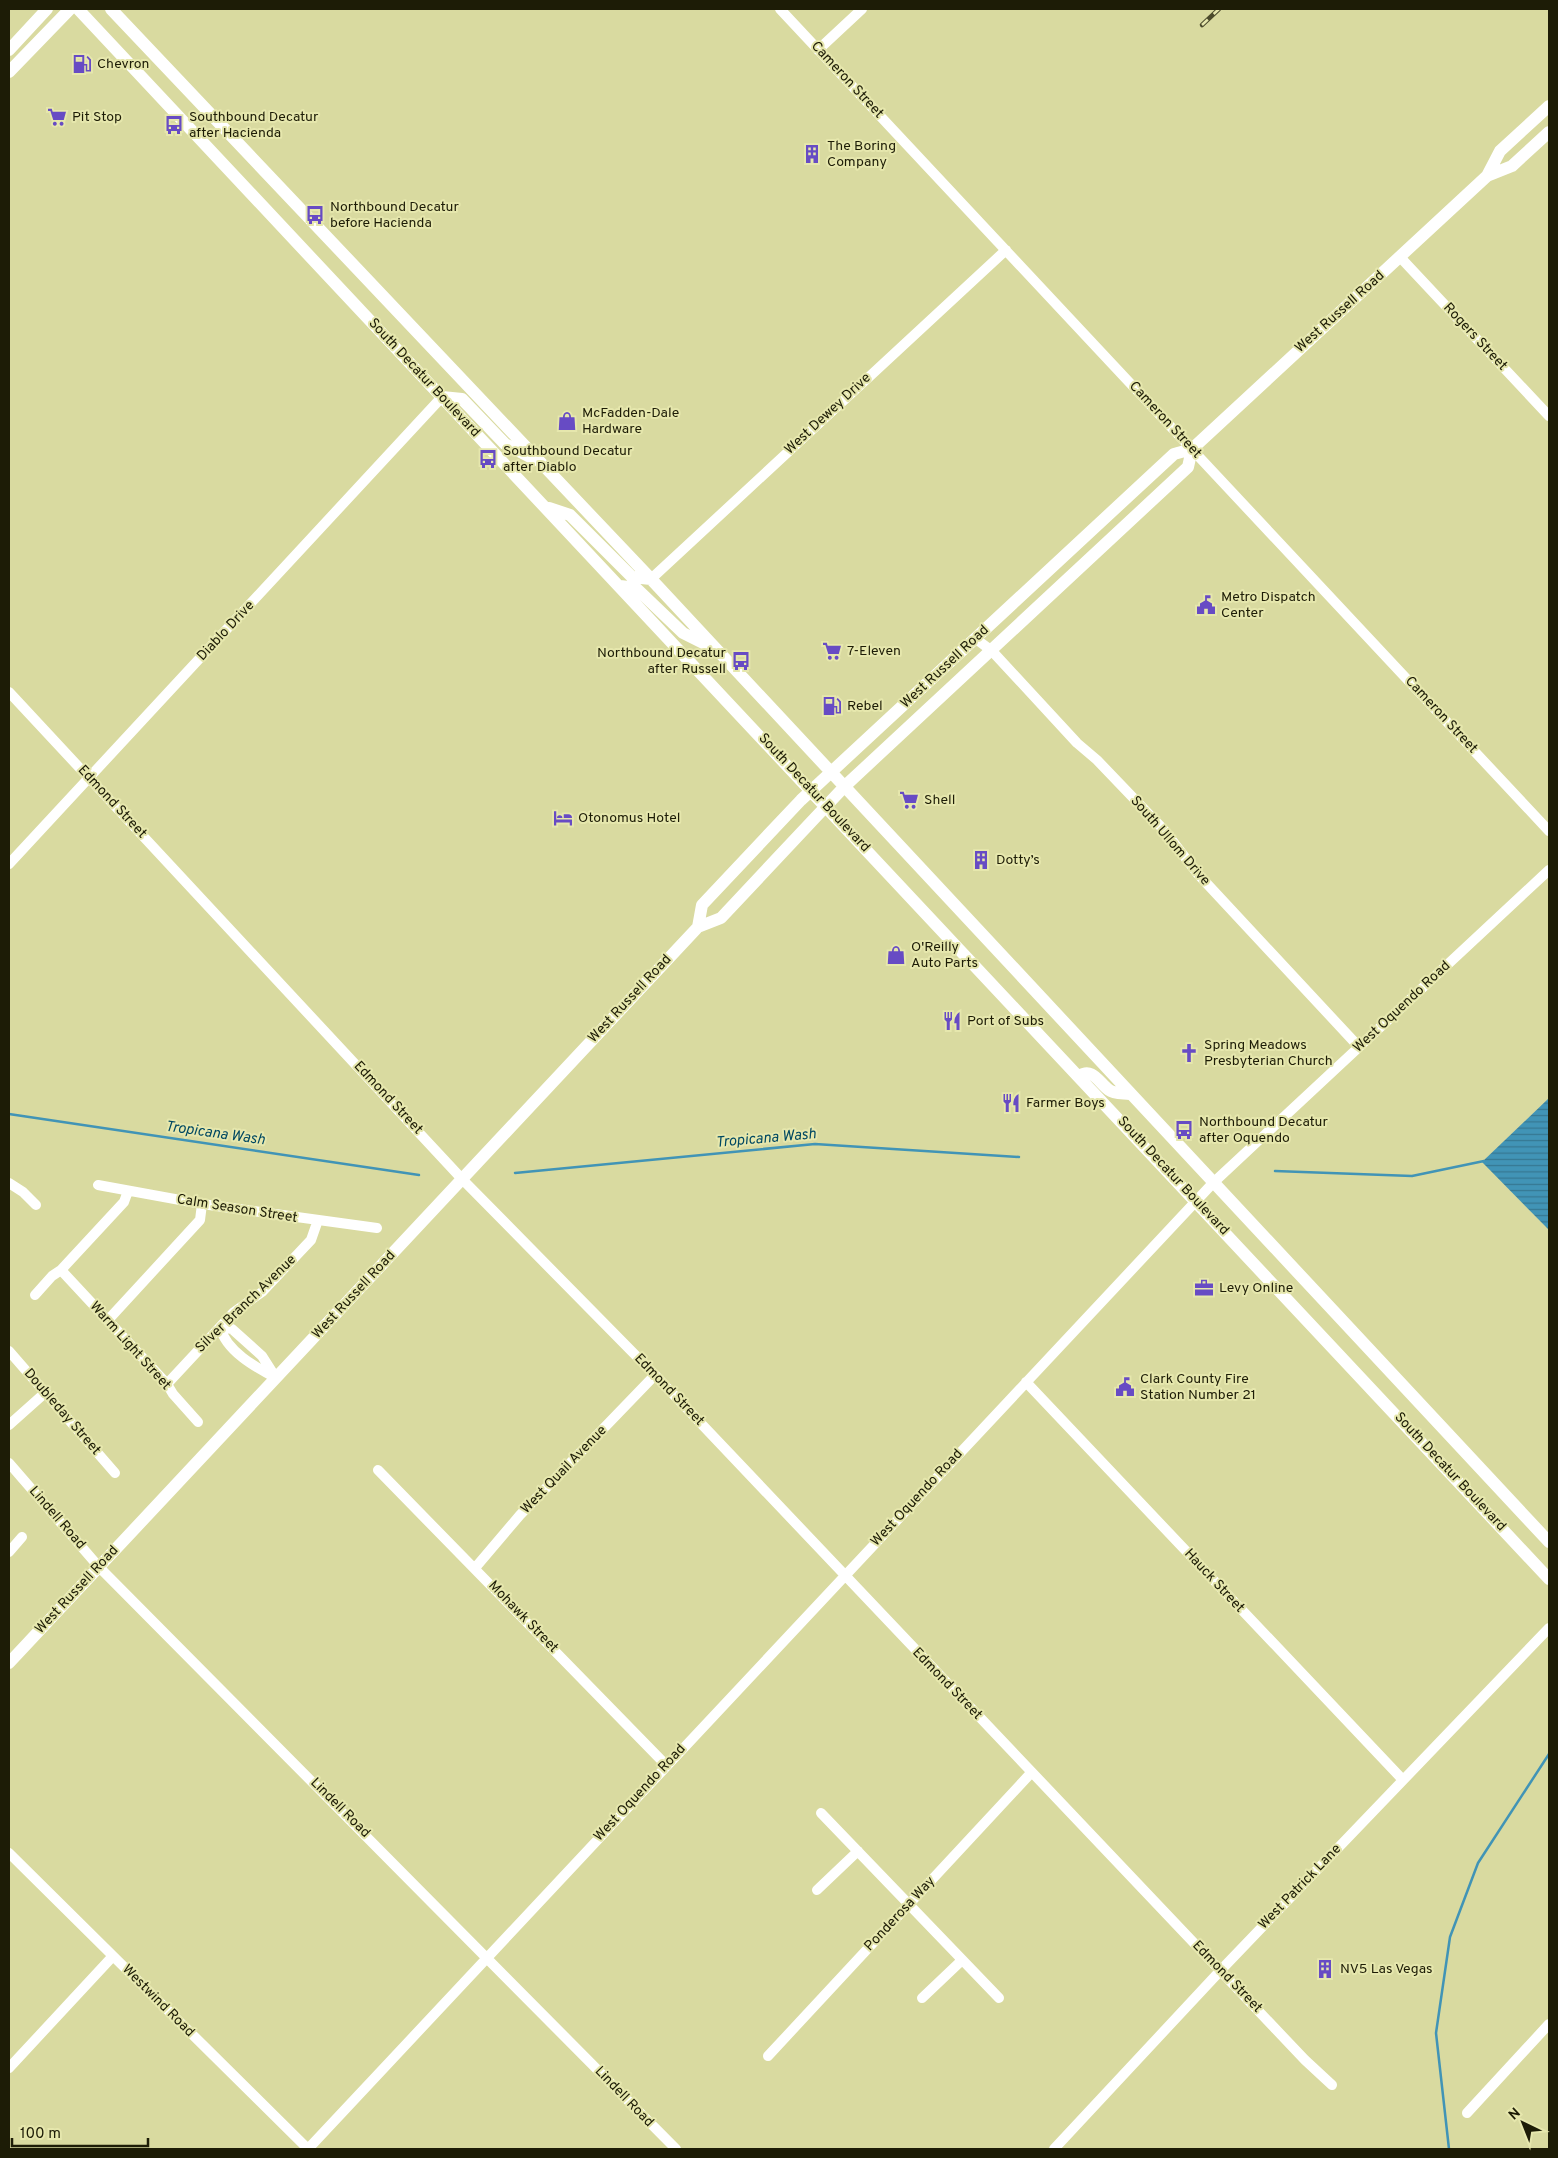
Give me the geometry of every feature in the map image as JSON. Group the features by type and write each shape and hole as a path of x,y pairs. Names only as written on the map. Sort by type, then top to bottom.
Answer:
{"main road":[{"path":"9,50 47,9"},
{"path":"9,72 70,9"},
{"name":"South Decatur Boulevard","path":"78,9 1549,1579"},
{"name":"South Decatur Boulevard","path":"111,9 720,652 1549,1542"},
{"name":"West Russell Road","path":"1488,176 1500,151 1549,106"},
{"name":"West Russell Road","path":"698,926 702,905 831,773 1174,454 1192,449 1488,176 1512,166 1549,132"},
{"path":"442,397 462,399 506,444 540,463"},
{"name":"West Russell Road","path":"9,1663 698,926 721,918 845,786 1188,467 1192,449"},
{"path":"546,507 570,515 632,577 651,579"},
{"path":"620,586 636,588 683,633 720,652"},
{"path":"1079,1076 1084,1073 1090,1073 1111,1092 1130,1094"}],"street":[{"name":"Cameron Street","path":"780,9 1549,831"},
{"path":"818,50 862,9"},
{"name":"West Dewey Drive","path":"651,579 1006,250"},
{"name":"Rogers Street","path":"1400,257 1549,416"},
{"name":"Diablo Drive","path":"9,864 442,397"},
{"name":"South Ullom Drive","path":"976,639 992,651 1077,743 1097,760 1165,832 1197,873 1359,1047"},
{"name":"Edmond Street","path":"9,692 462,1179 655,1375 1031,1773 1332,2085"},
{"name":"West Oquendo Road","path":"308,2149 1213,1183 1549,870"},
{"path":"9,1183 23,1192 36,1205"},
{"name":"Calm Season Street","path":"98,1185 202,1204 377,1228"},
{"path":"35,1294 52,1276 62,1270 124,1202 128,1191"},
{"path":"108,1320 200,1220 202,1204"},
{"name":"Silver Branch Avenue","path":"167,1384 234,1312 262,1292 311,1240 318,1220"},
{"name":"Warm Light Street","path":"62,1270 167,1384 173,1394 198,1422"},
{"path":"220,1327 223,1338 252,1366 276,1378"},
{"name":"Doubleday Street","path":"9,1351 115,1473"},
{"name":"West Quail Avenue","path":"475,1568 520,1515 655,1375"},
{"name":"Hauck Street","path":"1026,1382 1404,1780"},
{"path":"9,1425 46,1392"},
{"name":"Lindell Road","path":"9,1463 99,1567 487,1956 676,2149"},
{"name":"Mohawk Street","path":"378,1470 666,1765"},
{"path":"9,1552 22,1538"},
{"name":"West Patrick Lane","path":"1054,2149 1220,1970 1549,1628"},
{"name":"Ponderosa Way","path":"768,2056 1031,1773"},
{"path":"820,1813 999,1998"},
{"path":"817,1890 858,1851"},
{"name":"Westwind Road","path":"9,1853 308,2149"},
{"path":"9,2068 113,1956"},
{"path":"922,1998 962,1960"},
{"path":"1467,2113 1549,2024"}],"water":[{"path":"1549,1098 1549,1230 1482,1162"}],"waterway":[{"name":"Tropicana Wash","path":"9,1114 419,1175"},
{"name":"Tropicana Wash","path":"515,1173 815,1144 1019,1157"},
{"path":"1275,1171 1412,1176 1484,1161"},
{"path":"1449,2149 1436,2033 1450,1937 1478,1863 1549,1754"}],"railway":[{"path":"1202,25 1219,9"}],"place":[{"name":"Chevron","path":"82,64"},
{"name":"Pit Stop","path":"57,117"},
{"name":"Southbound Decatur after Hacienda","path":"174,125"},
{"name":"The Boring Company","path":"812,154"},
{"name":"Northbound Decatur before Hacienda","path":"315,215"},
{"name":"McFadden-Dale Hardware","path":"567,421"},
{"name":"Southbound Decatur after Diablo","path":"488,459"},
{"name":"Metro Dispatch Center","path":"1206,605"},
{"name":"7-Eleven","path":"832,651"},
{"name":"Northbound Decatur after Russell","path":"741,661"},
{"name":"Rebel","path":"832,706"},
{"name":"Shell","path":"909,800"},
{"name":"Otonomus Hotel","path":"563,818"},
{"name":"Dotty’s","path":"981,860"},
{"name":"O'Reilly Auto Parts","path":"896,955"},
{"name":"Port of Subs","path":"952,1021"},
{"name":"Spring Meadows Presbyterian Church","path":"1189,1053"},
{"name":"Farmer Boys","path":"1011,1103"},
{"name":"Northbound Decatur after Oquendo","path":"1184,1130"},
{"name":"Levy Online","path":"1204,1288"},
{"name":"Clark County Fire Station Number 21","path":"1125,1387"},
{"name":"NV5 Las Vegas","path":"1325,1969"}]}
